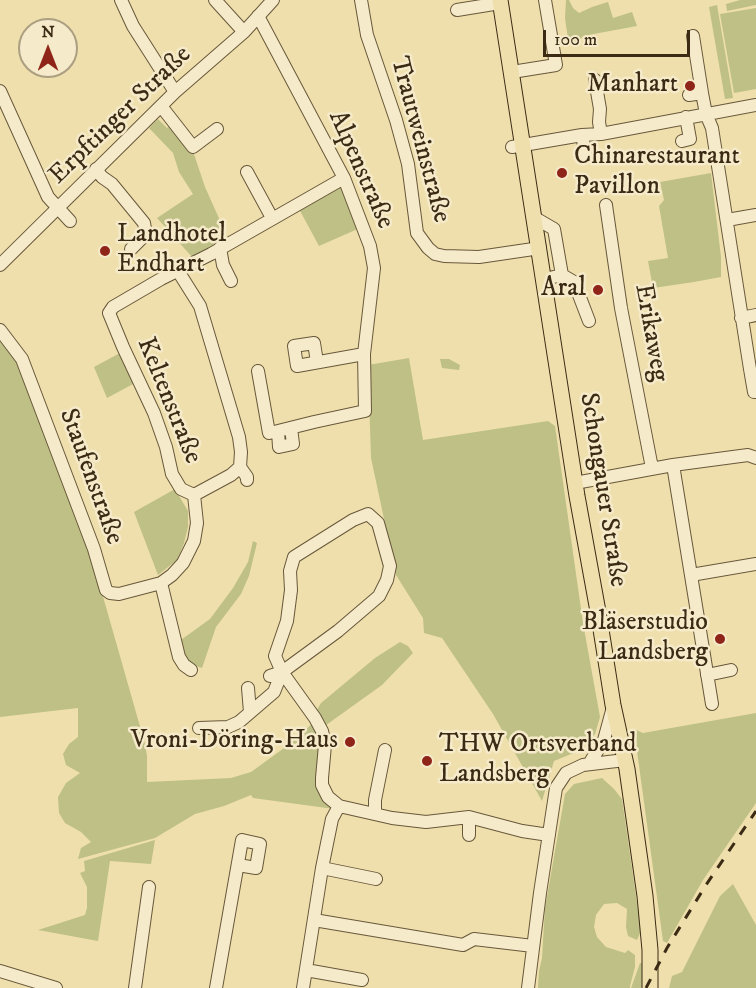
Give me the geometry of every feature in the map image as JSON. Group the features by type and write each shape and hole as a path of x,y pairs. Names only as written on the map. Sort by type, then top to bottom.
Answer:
{"main road":[{"name":"Schongauer Straße","path":"500,2 512,72 518,146 535,218 575,483 613,705 625,760 645,896 650,950 650,988"}],"street":[{"path":"121,0 133,26 175,92"},
{"path":"215,0 244,32"},
{"name":"Erpftinger Straße","path":"0,265 175,92 244,32 273,0"},
{"name":"Trautweinstraße","path":"361,0 367,35 396,120 408,164 417,233 435,254 444,256 480,257 540,248"},
{"path":"512,72 556,65 545,0"},
{"path":"457,10 500,2"},
{"name":"Alpenstraße","path":"258,16 344,178 370,246 374,268 364,354 365,411 269,433 258,371"},
{"path":"693,36 706,114 712,128 741,318 753,368 754,392 756,392"},
{"path":"595,80 601,134"},
{"path":"0,91 48,197 70,221"},
{"path":"689,95 702,93"},
{"path":"518,146 601,134 756,105"},
{"path":"161,106 193,147 217,129"},
{"path":"682,141 690,139 686,117"},
{"path":"582,135 586,156"},
{"path":"96,169 112,184 144,223 146,234 131,249"},
{"path":"247,172 272,218"},
{"name":"Keltenstraße","path":"178,271 200,306 216,354 241,452 240,467 231,475 194,495 181,489 172,474 166,447 154,413 109,313 113,307 344,178"},
{"name":"Erikaweg","path":"606,205 623,319 652,468"},
{"path":"727,219 756,215"},
{"path":"535,218 554,229 562,275"},
{"path":"220,248 223,265 231,281"},
{"path":"544,279 562,275 574,282 589,321"},
{"path":"741,318 756,315"},
{"name":"Staufenstraße","path":"0,330 22,359 94,549 106,590 119,594 161,583 172,575 183,563 194,541 198,521 194,495"},
{"path":"317,362 364,354"},
{"path":"575,483 673,465 748,455 756,458"},
{"path":"673,465 712,704"},
{"path":"240,467 247,480"},
{"path":"199,728 228,727 239,723 274,692 275,656 287,621 291,590 290,571 294,557 353,520 368,514 378,523 390,566 387,580 379,596 338,631 276,674"},
{"path":"691,574 756,564"},
{"path":"161,583 177,652 184,665 191,670"},
{"path":"707,675 731,670"},
{"path":"276,674 315,718 322,731 325,745 322,785 328,797 339,806 393,818 426,822 470,817 522,831 549,835"},
{"path":"248,687 250,712"},
{"path":"589,764 604,740 613,705"},
{"path":"375,814 375,800 385,750"},
{"path":"528,988 556,788 567,773 589,764 625,760"},
{"path":"303,988 322,868 332,819 339,806"},
{"path":"469,836 470,817"},
{"path":"216,988 238,865"},
{"path":"322,868 376,879"},
{"path":"135,988 149,887"},
{"path":"314,920 463,945 474,939 510,940 533,946"},
{"path":"306,970 362,980"},
{"path":"0,971 56,988"}],"green space":[{"path":"566,0 569,0 579,13 608,2 613,18 632,12 637,26 583,36 576,45 568,39 565,18"},
{"path":"740,0 756,0 756,5 727,11 726,4"},
{"path":"717,5 733,98 725,99 709,7"},
{"path":"756,8 756,89 734,93 720,14"},
{"path":"158,119 167,128 173,124 192,148 226,238 193,258 157,218 193,194 179,172 173,153 149,128"},
{"path":"711,173 721,257 721,277 653,288 648,261 668,258 659,206 664,200 660,182"},
{"path":"342,185 360,228 319,246 298,207"},
{"path":"0,337 18,362 86,531 145,744 147,782 231,778 251,772 291,743 315,721 320,732 320,778 334,809 253,798 251,795 195,814 155,838 78,859 81,848 91,842 81,832 65,823 59,813 58,797 66,783 80,773 66,765 63,754 69,744 78,737 78,708 0,717"},
{"path":"120,353 135,383 107,398 94,367"},
{"path":"409,358 423,440 548,421 555,426 583,623 600,717 595,734 581,750 554,761 542,801 493,714 442,638 424,633 423,618 396,575 371,458 368,365"},
{"path":"440,359 449,359 460,365 459,370 442,368"},
{"path":"175,489 188,511 188,527 177,560 158,575 134,512"},
{"path":"253,541 257,543 249,576 241,594 216,627 202,668 193,665 181,655 178,642 210,619 233,588 248,562"},
{"path":"400,642 408,646 413,653 382,685 322,728 315,713 321,703 375,658"},
{"path":"756,713 756,803 703,880 667,943 663,941 634,729 643,733"},
{"path":"602,778 622,799 641,931 637,940 628,936 627,909 617,903 604,904 596,915 594,927 597,937 606,947 625,953 628,950 635,955 630,988 538,988 545,908 565,794 574,784"},
{"path":"155,840 151,864 110,861 98,941 38,930 85,915 87,887 80,873 85,871 84,861"},
{"path":"733,884 756,925 756,988 669,988 672,976 682,972 720,896"},
{"path":"640,963 645,964 642,986 631,988"}],"railway":[{"path":"646,988 667,948 706,885 756,811"}],"place":[{"name":"Manhart","path":"690,86"},
{"name":"Chinarestaurant Pavillon","path":"562,173"},
{"name":"Landhotel Endhart","path":"105,251"},
{"name":"Aral","path":"598,290"},
{"name":"Bläserstudio Landsberg","path":"720,639"},
{"name":"Vroni-Döring-Haus","path":"350,742"},
{"name":"THW Ortsverband Landsberg","path":"427,761"}]}
